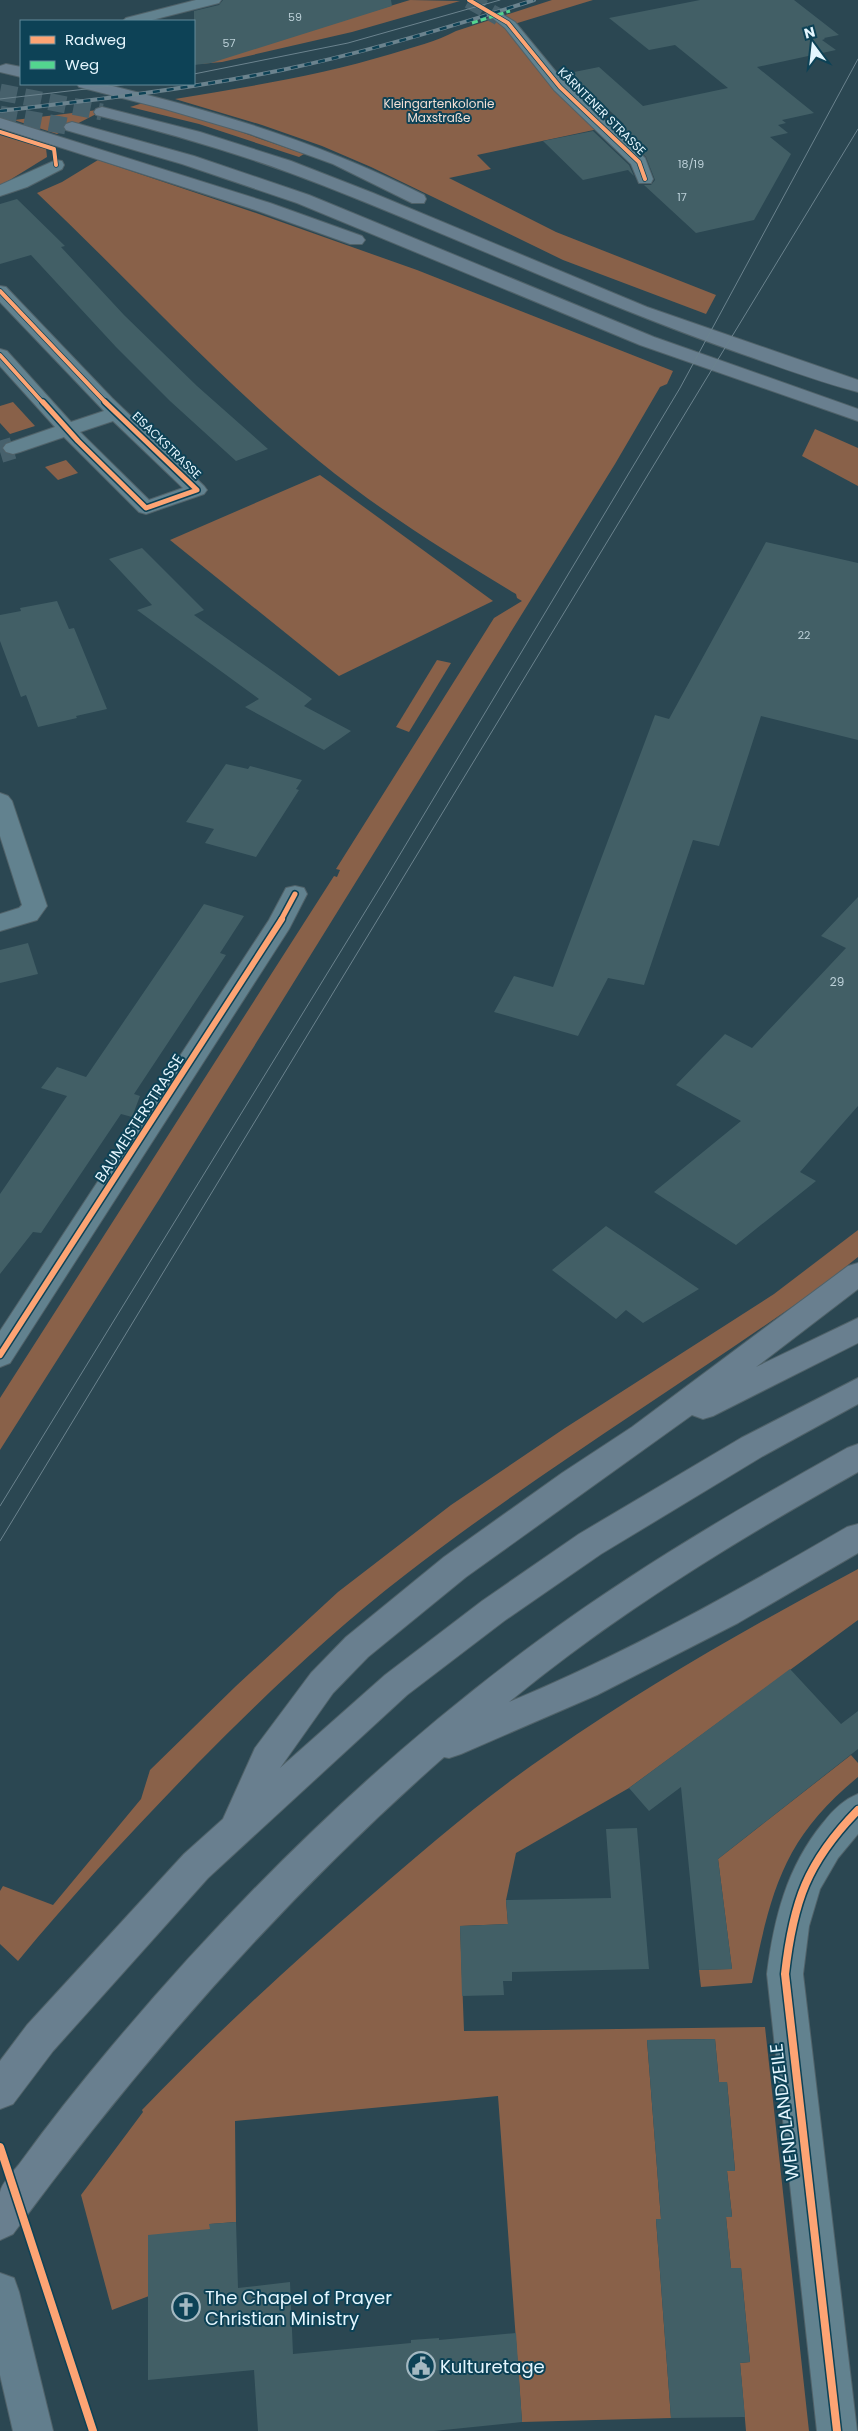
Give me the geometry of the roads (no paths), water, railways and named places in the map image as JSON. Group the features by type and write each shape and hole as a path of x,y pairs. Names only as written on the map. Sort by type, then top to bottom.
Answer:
{"highway":[{"path":"89,85 201,113 314,151 418,199 463,238"},
{"path":"102,112 225,144 284,164 397,208 463,238 612,300 858,386"},
{"path":"0,123 264,207 418,262 504,283"},
{"path":"72,127 189,159 246,178 303,199 647,341 858,416"},
{"path":"831,407 858,429"},
{"path":"235,1829 267,1759 322,1683 357,1647 455,1567 643,1436 858,1274"},
{"path":"643,1436 858,1330"},
{"path":"0,2091 40,2038 196,1866 396,1685 493,1611 590,1544 752,1447 858,1390"},
{"path":"0,2221 65,2133 200,1971 269,1898 342,1826 423,1754 552,1649 678,1564 752,1518 858,1458"},
{"path":"423,1754 586,1685 727,1614 858,1537"}],"street":[{"path":"135,20 214,0"},
{"name":"KÄRNTENER STRASSE","path":"499,17 510,25 560,87 639,162 645,179"},
{"path":"0,191 30,179 56,165"},
{"name":"EISACKSTRASSE","path":"0,291 117,413 197,490 146,508 68,429 0,355"},
{"path":"13,448 117,413"},
{"path":"0,801 36,906 28,914 0,923"},
{"name":"BAUMEISTERSTRASSE","path":"0,1355 280,923 295,894"},
{"name":"WENDLANDZEILE","path":"838,2431 785,1974 788,1935 796,1904 806,1877 840,1827 858,1810"},
{"path":"0,2292 34,2431"}],"tunnel":[{"path":"469,0 499,17"},
{"path":"0,92 102,112"},
{"path":"0,114 72,127"},
{"path":"0,452 13,448"}],"tram line":[{"path":"195,74 348,43 500,0"},
{"path":"0,1506 384,881 680,388 858,59"},
{"path":"0,99 120,85"},
{"path":"0,1541 858,129"}],"railway":[{"path":"0,111 177,88 282,70 409,38 534,0"}],"place":[{"name":"The Chapel of Prayer Christian Ministry","path":"186,2307"},
{"name":"Kulturetage","path":"421,2366"}],"park label":[{"name":"Kleingartenkolonie Maxstraße","path":"439,110"}]}
